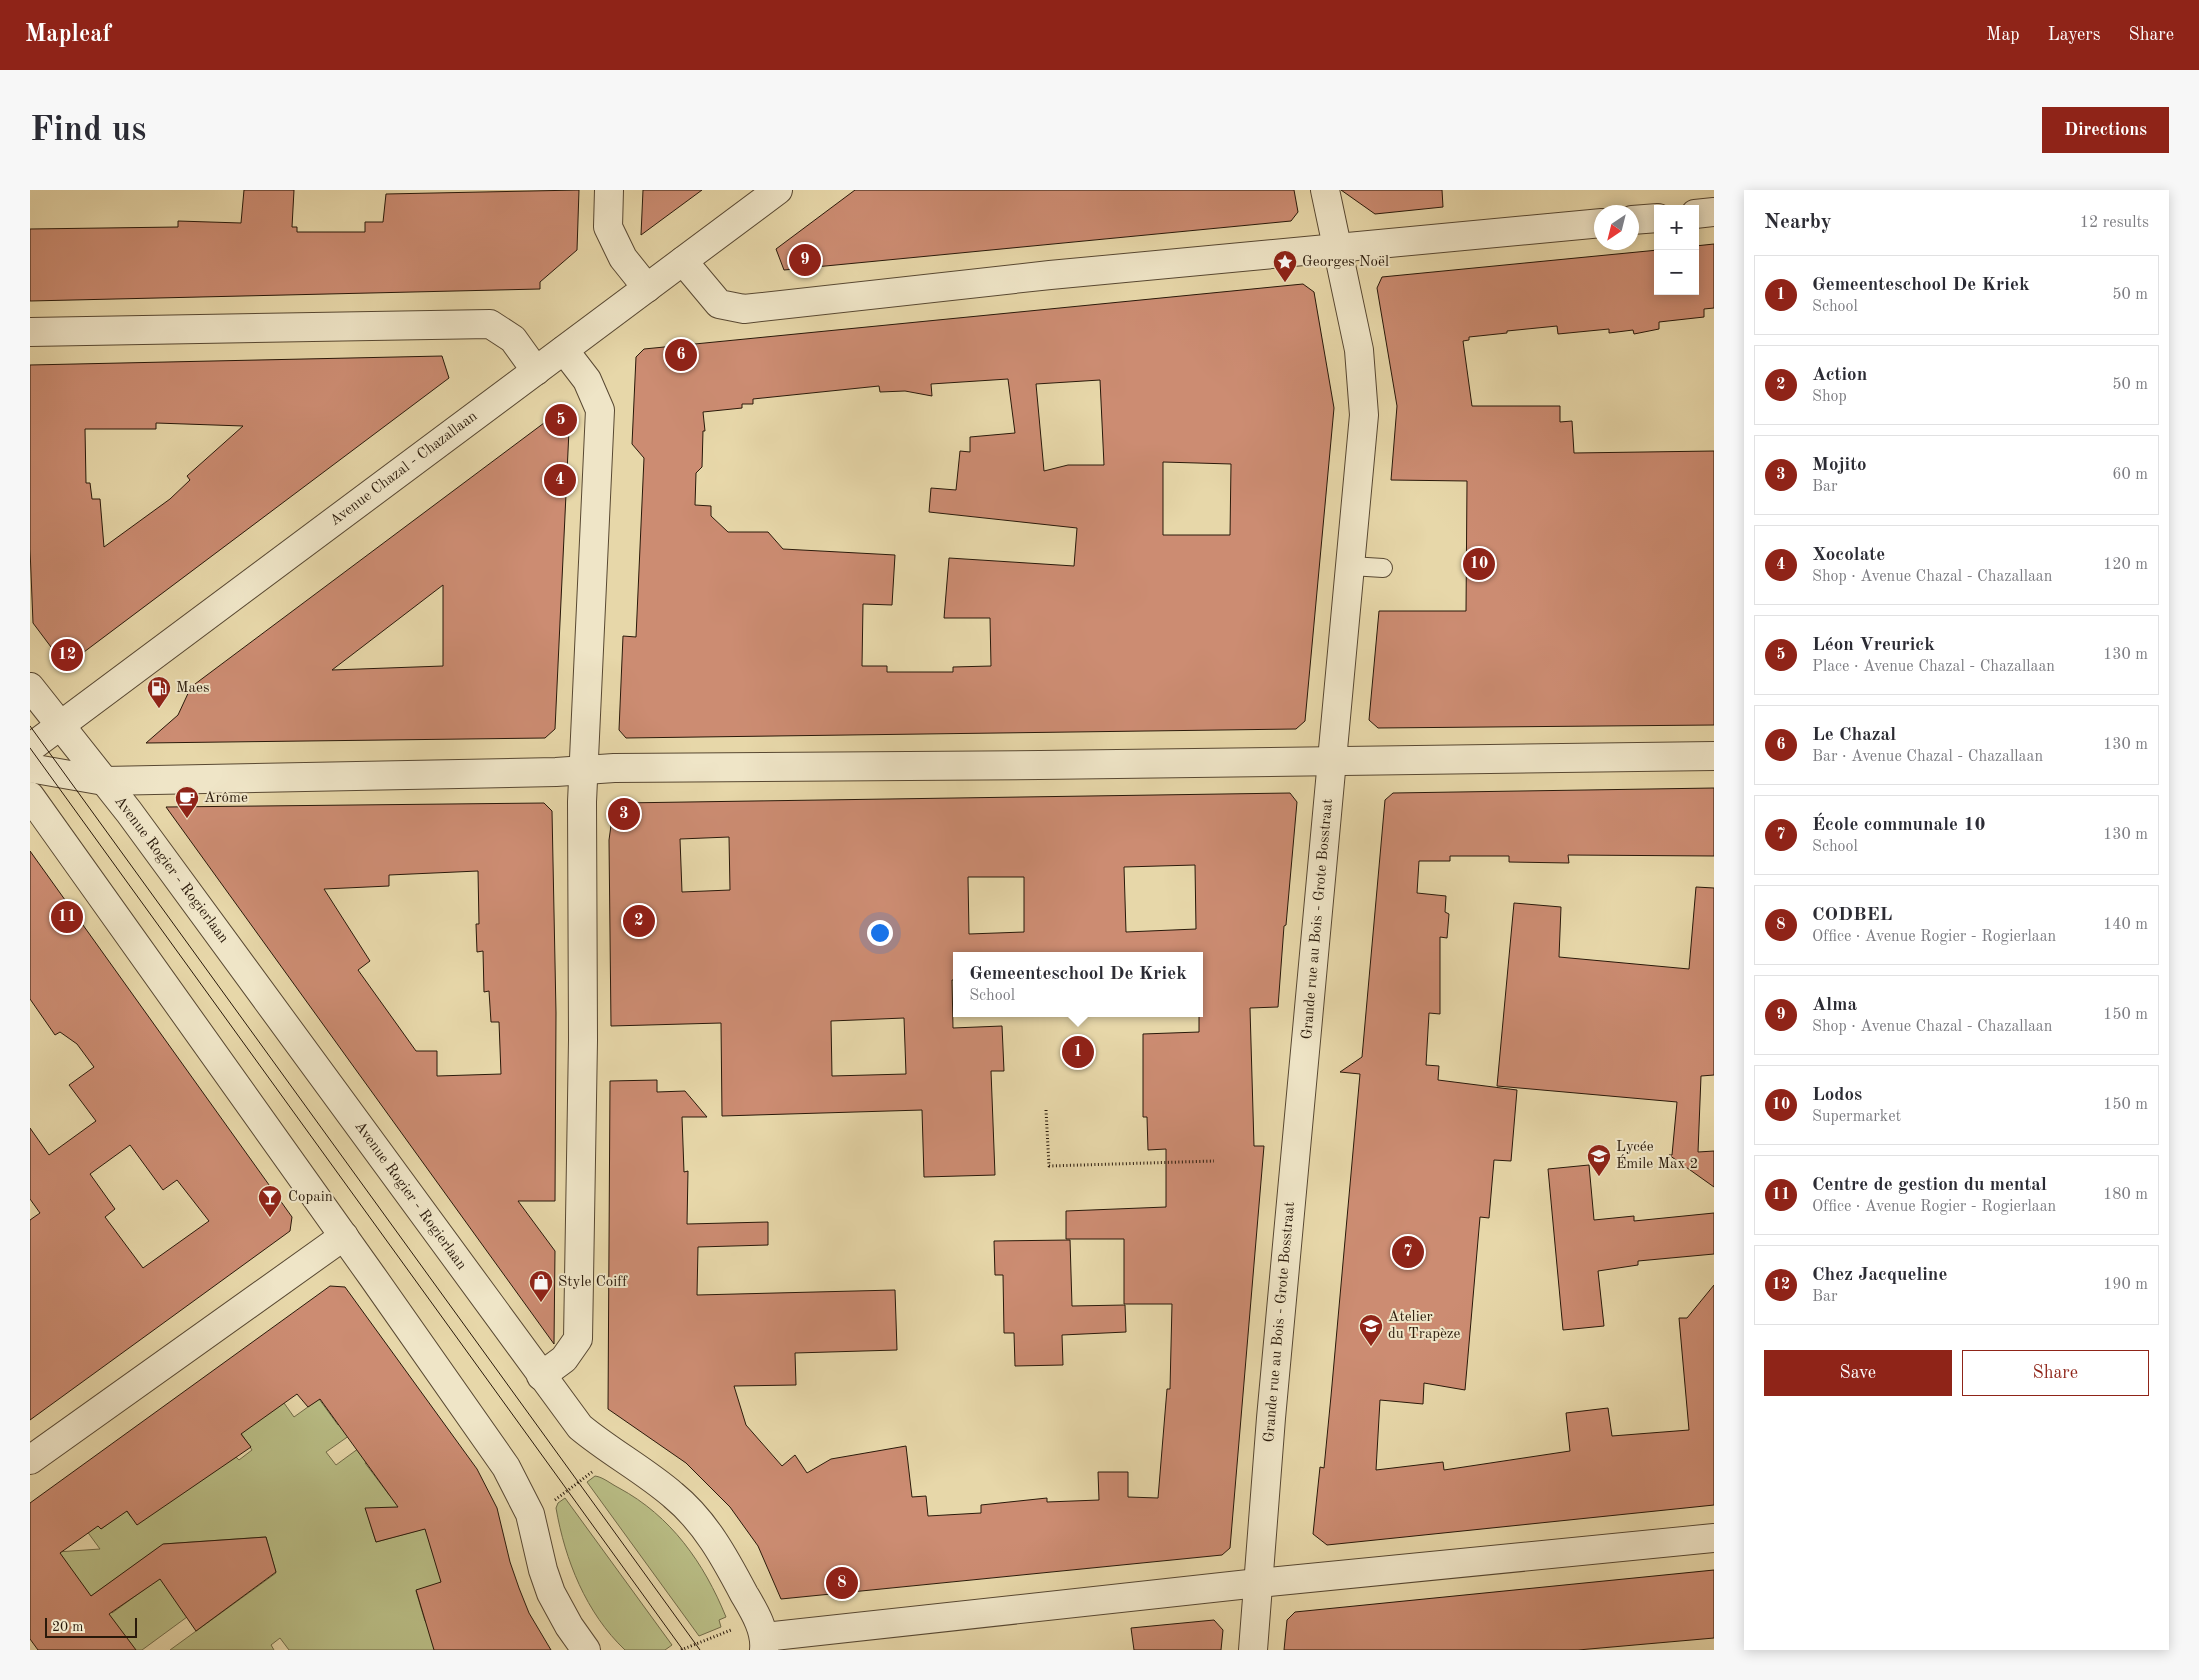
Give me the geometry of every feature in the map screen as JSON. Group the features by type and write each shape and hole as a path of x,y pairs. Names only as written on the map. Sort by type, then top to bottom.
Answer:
{"street":[{"path":"609,190 608,228 623,258 647,288"},
{"name":"Avenue Chazal - Chazallaan","path":"30,748 61,727 778,190"},
{"name":"Grande rue au Bois - Grote Bosstraat","path":"1253,1650 1271,1418 1364,415 1359,350 1325,190"},
{"path":"1699,214 1714,212"},
{"path":"1639,219 1654,218"},
{"path":"683,261 719,304 744,309 1040,276 1594,224"},
{"path":"30,332 490,324 513,339 536,371"},
{"path":"541,1376 564,1359 578,1338 583,1040 582,802 585,770 600,410 586,380 564,350"},
{"name":"Avenue Rogier - Rogierlaan","path":"30,687 182,884 580,1427 673,1495 699,1520 724,1556 765,1643"},
{"path":"30,768 104,781 624,768 1714,756"},
{"path":"30,796 344,1236 506,1467 530,1514 541,1563 551,1593 569,1626 586,1650"},
{"path":"30,1460 344,1236"},
{"path":"765,1643 1258,1583 1714,1538"}],"lane":[{"path":"1351,566 1383,568"}],"path":[{"path":"1046,1110 1049,1166 1214,1161"},
{"path":"530,1514 545,1510 597,1468"},
{"path":"681,1650 730,1630 747,1629 765,1643"}],"green space":[{"path":"319,1399 338,1425 344,1420 353,1433 326,1452 336,1465 370,1440 379,1452 365,1463 390,1496 426,1506 366,1509 376,1542 438,1525 441,1583 416,1591 425,1621 477,1650 289,1650 280,1638 271,1645 274,1650 170,1650 276,1573 266,1537 164,1544 90,1597 57,1552 100,1549 81,1523 91,1516 101,1529 113,1520 115,1495 131,1517 236,1457 239,1460 252,1450 237,1427 284,1403 294,1417"},
{"path":"595,1476 604,1479 638,1499 655,1512 684,1543 707,1578 726,1617 719,1620 721,1627 699,1636 587,1482"},
{"path":"565,1498 672,1645 665,1650 625,1650 599,1620 579,1585 565,1547 556,1508 558,1503"},
{"path":"179,1564 187,1617 142,1650 136,1650 112,1640 108,1607 112,1613"}],"building":[{"path":"244,190 294,190 292,227 297,227 297,232 365,232 365,222 383,222 386,194 579,190 577,250 540,282 540,289 30,301 30,229 178,227 178,221 241,223"},
{"path":"643,190 702,190 641,235"},
{"path":"855,190 1294,190 1298,212 1291,221 784,270 776,249"},
{"path":"1341,190 1442,190 1443,207 1375,214"},
{"path":"1714,244 1714,308 1704,309 1704,317 1659,322 1659,329 1634,334 1633,330 1609,333 1609,329 1558,334 1557,326 1469,337 1469,340 1463,341 1472,406 1560,406 1560,422 1572,421 1574,453 1714,451 1714,725 1378,728 1369,720 1379,611 1466,611 1467,481 1391,480 1397,406 1377,288 1382,277 1654,250 1654,295 1699,295 1699,246"},
{"path":"1303,284 1314,292 1334,408 1305,721 1296,729 626,738 619,730 623,636 636,637 644,458 632,444 636,357 644,349","holes":["1008,379 1015,433 970,437 970,452 960,451 956,490 931,488 929,512 1077,528 1074,566 949,558 944,618 990,618 991,666 953,667 953,672 887,672 887,666 862,666 863,604 892,605 895,555 783,549 768,532 728,532 711,516 711,506 695,505 696,473 702,467 703,431 705,431 703,412 742,408 742,404 753,404 753,399 879,386 880,392 905,391 932,396 931,384","1100,380 1104,465 1068,465 1044,471 1036,384","1163,462 1231,464 1230,535 1163,535"]},
{"path":"442,356 449,378 72,661 60,659 33,623 30,549 30,365","holes":["156,423 243,426 187,476 190,480 170,499 104,547 100,499 92,499 90,483 86,483 85,429 156,429"]},
{"path":"548,420 569,430 555,729 545,738 146,743 178,715 191,687","holes":["443,585 443,666 332,670"]},
{"path":"1714,788 1714,856 1568,855 1569,863 1509,862 1509,856 1450,856 1450,861 1419,861 1417,893 1446,896 1445,912 1449,914 1447,938 1440,937 1440,1014 1429,1013 1426,1065 1439,1066 1438,1080 1517,1090 1511,1161 1494,1160 1489,1218 1480,1217 1465,1390 1424,1383 1423,1404 1380,1400 1376,1470 1443,1462 1444,1470 1570,1451 1566,1413 1608,1408 1612,1436 1689,1430 1679,1318 1687,1318 1714,1285 1714,1505 1327,1545 1313,1534 1320,1467 1324,1468 1360,1074 1340,1072 1362,1057 1385,800 1393,793"},
{"path":"1290,793 1297,802 1286,925 1284,926 1278,1007 1250,1008 1254,1146 1264,1146 1230,1548 1222,1555 781,1599 758,1546 730,1507 686,1463 608,1409 610,1081 657,1080 657,1092 685,1091 707,1117 682,1117 684,1172 688,1171 687,1224 768,1222 768,1245 698,1247 697,1295 895,1290 897,1350 795,1353 796,1385 734,1386 746,1425 782,1466 795,1455 807,1473 831,1459 906,1446 912,1497 926,1496 928,1516 981,1513 981,1505 1047,1498 1047,1502 1099,1500 1098,1472 1128,1472 1128,1497 1158,1498 1167,1389 1170,1389 1172,1304 1124,1304 1124,1239 1066,1239 1066,1211 1166,1207 1166,1149 1148,1150 1147,1117 1143,1117 1143,1034 1199,1032 1199,1017 1203,1017 1203,952 953,952 953,1028 1002,1026 1004,1071 991,1071 995,1175 924,1177 922,1110 722,1116 721,1023 611,1026 609,840 613,811 621,803","holes":["729,837 730,890 682,892 680,839","1195,865 1196,929 1126,932 1124,867","968,877 1024,877 1024,932 969,934","904,1018 906,1074 832,1076 831,1021"]},
{"path":"544,803 552,811 556,1013 555,1201 518,1201 555,1251 554,1344 166,807","holes":["478,871 479,924 476,924 477,952 483,951 484,992 489,991 491,1022 499,1022 501,1074 437,1076 437,1051 416,1051 358,970 370,961 324,889 389,886 389,875"]},
{"path":"30,851 292,1217 290,1231 30,1420 30,1220 40,1213 30,1199 30,1128 49,1155 96,1121 69,1085 94,1067 77,1044 60,1032 55,1035 30,999","holes":["130,1145 163,1190 177,1180 209,1221 143,1268 105,1217 115,1209 90,1174"]},
{"path":"1696,887 1714,888 1714,1075 1701,1076 1698,1152 1714,1151 1714,1187 1669,1155 1672,1155 1677,1102 1497,1086 1514,903 1561,907 1559,957 1689,969"},
{"path":"1589,1165 1594,1220 1634,1216 1634,1221 1714,1213 1714,1254 1638,1261 1638,1265 1598,1271 1604,1326 1563,1330 1548,1169"},
{"path":"1070,1240 1072,1306 1125,1305 1126,1332 1062,1335 1063,1365 1015,1366 1014,1333 1004,1333 1003,1275 995,1275 994,1241"},
{"path":"330,1286 345,1287 477,1469 497,1508 510,1562 529,1613 551,1650 434,1650 416,1590 441,1582 425,1529 376,1542 365,1508 398,1507 320,1399 308,1407 297,1394 241,1434 251,1447 137,1525 127,1511 101,1529 98,1526 60,1553 91,1596 163,1544 266,1537 276,1572 196,1631 160,1579 109,1614 136,1650 38,1650 30,1639 30,1503"},
{"path":"1714,1570 1714,1638 1578,1650 1284,1650 1287,1620 1295,1612"},
{"path":"1214,1620 1223,1630 1221,1650 1134,1650 1131,1628"}],"tram line":[{"path":"30,726 700,1650"},
{"path":"30,748 683,1650"}],"place":[{"name":"Alma","path":"805,260"},
{"name":"Georges Noël","path":"1285,283"},
{"name":"Le Chazal","path":"681,355"},
{"name":"Léon Vreurick","path":"561,420"},
{"name":"Xocolate","path":"560,480"},
{"name":"Lodos","path":"1479,564"},
{"name":"Chez Jacqueline","path":"67,655"},
{"name":"Maes","path":"159,709"},
{"name":"Mojito","path":"624,814"},
{"name":"Arôme","path":"187,819"},
{"name":"Centre de gestion du mental","path":"67,917"},
{"name":"Action","path":"639,921"},
{"name":"Gemeenteschool De Kriek","path":"1078,1052"},
{"name":"Lycée Émile Max 2","path":"1599,1177"},
{"name":"Copain","path":"270,1218"},
{"name":"École communale 10","path":"1408,1252"},
{"name":"Style Coiff","path":"541,1303"},
{"name":"Atelier du Trapèze","path":"1371,1347"},
{"name":"CODBEL","path":"842,1583"}]}
